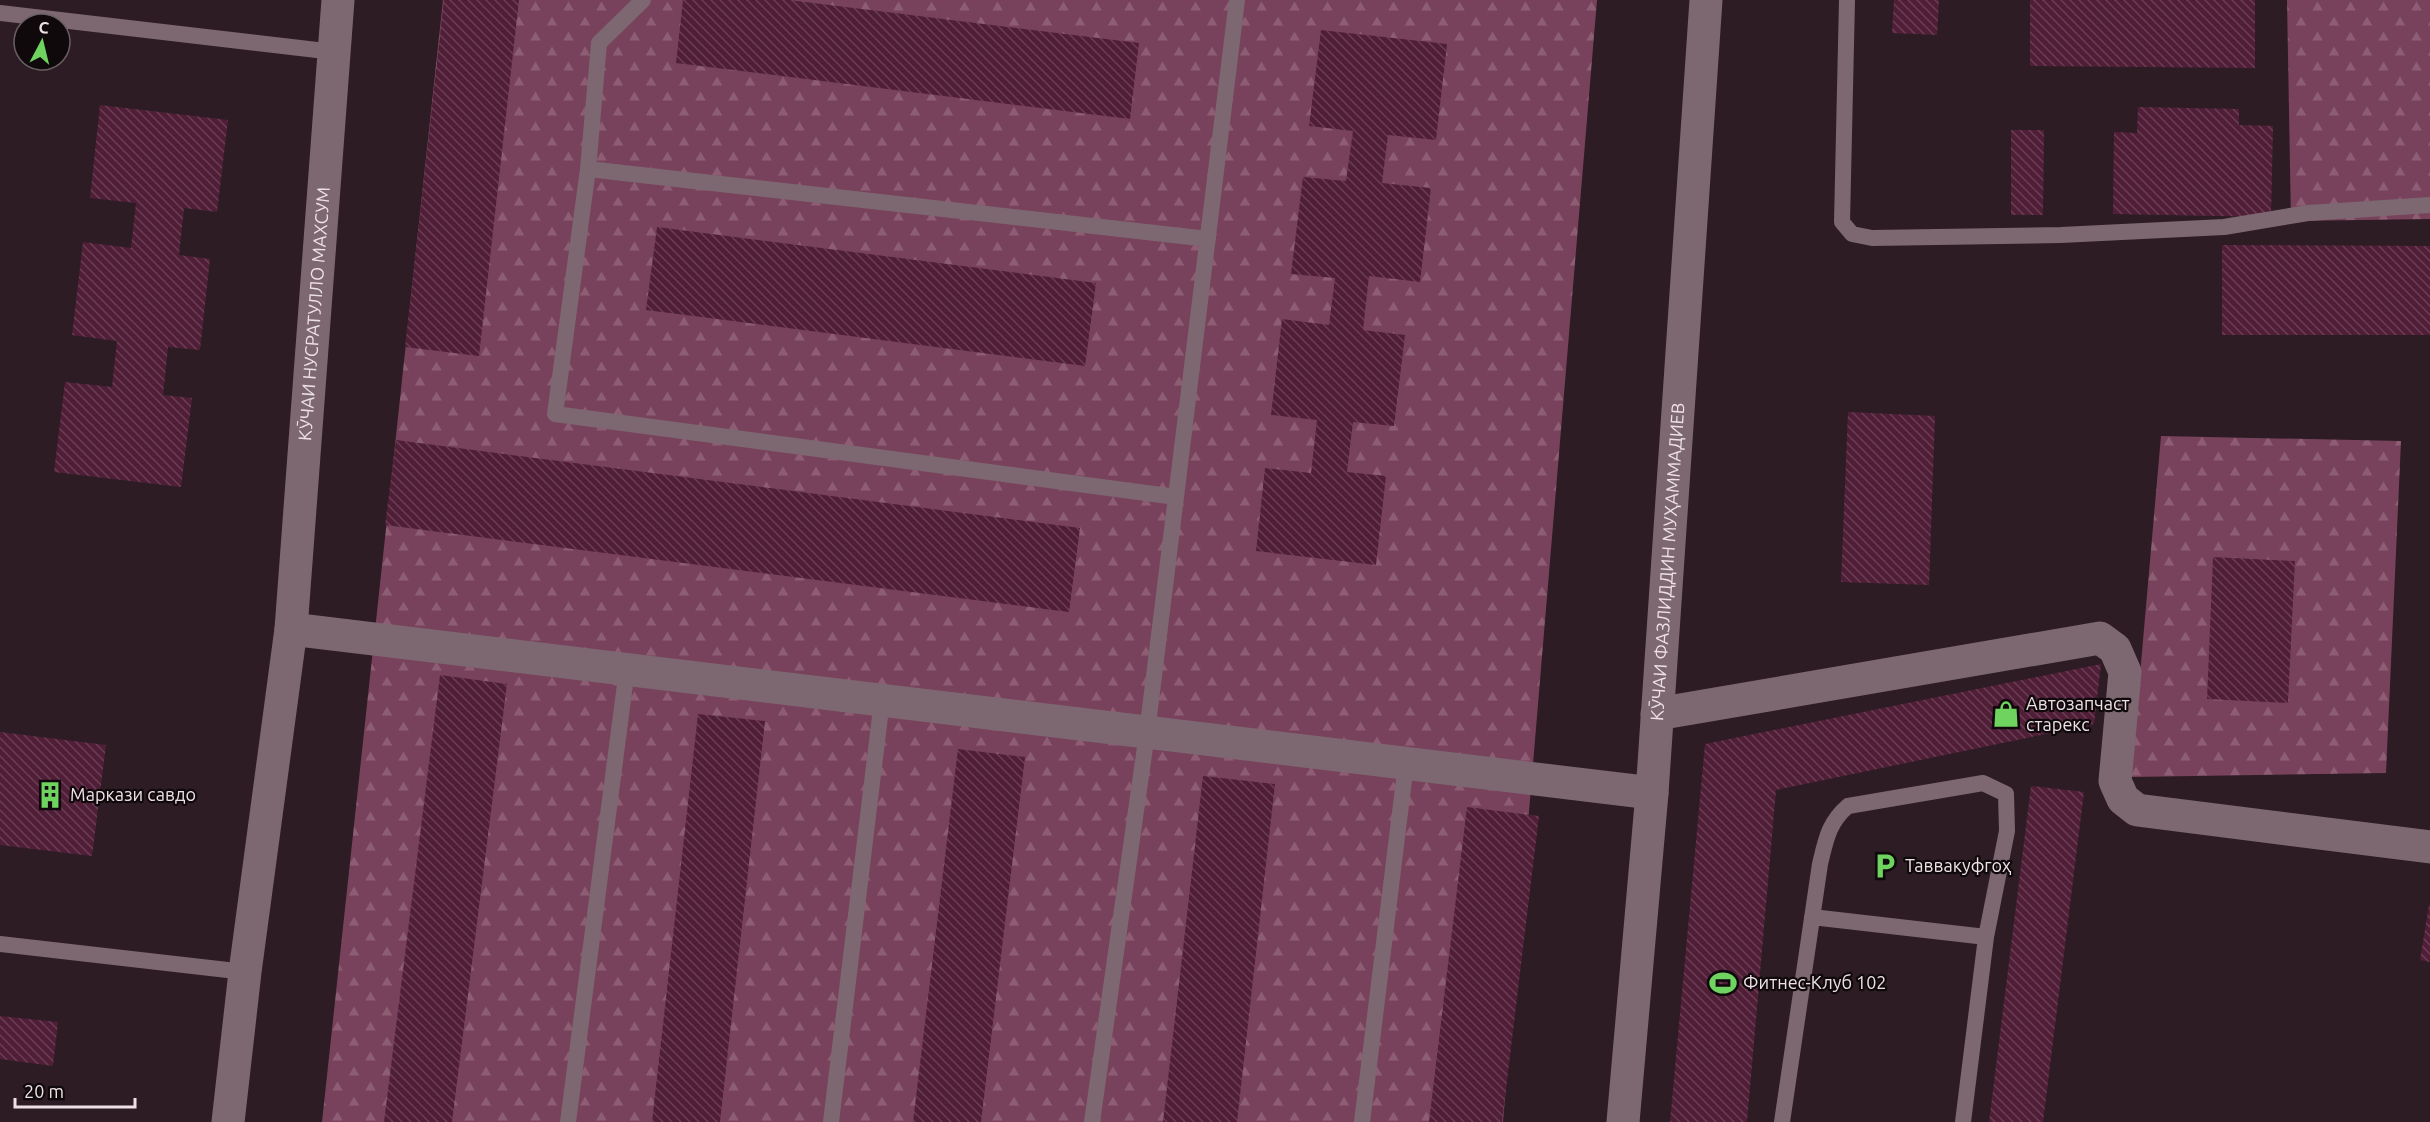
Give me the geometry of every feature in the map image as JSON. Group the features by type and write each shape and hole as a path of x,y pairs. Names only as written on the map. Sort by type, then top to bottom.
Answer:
{"street":[{"name":"КӮЧАИ НУСРАТУЛЛО МАХСУМ","path":"228,1122 245,972 291,629 338,0"},
{"name":"КӮЧАИ ФАЗЛИДДИН МУҲАММАДИЕВ","path":"1623,1122 1652,793 1706,0"},
{"path":"291,629 1652,793"},
{"path":"1657,714 2100,638 2115,649 2125,672 2115,781 2123,799 2137,810 2430,847"}],"lane":[{"path":"643,0 599,43 588,169 555,414 1176,497"},
{"path":"1092,1122 1147,732 1237,0"},
{"path":"1847,0 1841,190 1842,222 1852,234 1872,238 2061,235 2212,228 2308,213 2430,205"},
{"path":"0,13 334,52"},
{"path":"588,169 1208,239"},
{"path":"568,1122 627,669"},
{"path":"831,1122 882,700"},
{"path":"1362,1122 1407,764"},
{"path":"1782,1122 1812,917 1827,833 1835,818 1848,806 1983,783 2006,794 2007,831 1986,937 1963,1122"},
{"path":"1812,917 1986,937"},
{"path":"0,944 245,972"}],"green space":[{"path":"443,0 1597,0 1503,1122 322,1122"},
{"path":"2287,0 2430,0 2430,219 2291,221"},
{"path":"2161,436 2401,441 2386,773 2131,777"}],"building":[{"path":"444,0 519,0 479,356 405,347"},
{"path":"683,0 789,0 1139,43 1130,119 676,63"},
{"path":"1894,0 1939,0 1937,35 1892,33"},
{"path":"2030,0 2255,0 2255,68 2030,66"},
{"path":"1321,30 1447,44 1436,140 1388,135 1382,183 1431,188 1420,282 1369,276 1363,330 1405,335 1394,426 1353,422 1347,472 1386,476 1376,565 1256,551 1265,468 1311,473 1317,420 1271,415 1282,319 1329,325 1335,278 1291,274 1303,177 1346,181 1353,131 1309,126"},
{"path":"100,105 228,120 217,212 184,208 179,255 210,259 200,350 168,347 163,395 192,398 181,487 54,472 65,382 112,387 117,341 72,335 83,242 131,248 136,203 90,198"},
{"path":"2138,107 2239,109 2239,125 2273,126 2271,217 2113,214 2114,132 2137,133"},
{"path":"2011,130 2044,130 2043,215 2011,215"},
{"path":"657,227 1096,283 1085,366 646,310"},
{"path":"2222,245 2430,246 2430,335 2222,335"},
{"path":"1848,412 1935,416 1929,585 1841,582"},
{"path":"396,440 1080,528 1069,612 385,525"},
{"path":"2213,557 2295,561 2288,703 2207,699"},
{"path":"2101,664 2094,724 1776,790 1747,1122 1670,1122 1705,744"},
{"path":"440,675 507,684 452,1122 384,1122"},
{"path":"698,714 765,721 720,1122 652,1122"},
{"name":"Маркази савдо","path":"0,732 106,745 92,856 0,845"},
{"path":"958,749 1025,757 981,1122 913,1122"},
{"path":"1203,776 1275,784 1237,1122 1163,1122"},
{"path":"2031,786 2084,792 2043,1122 1989,1122"},
{"path":"1467,807 1539,816 1502,1122 1429,1122"},
{"path":"2430,905 2430,962 2420,960"},
{"path":"0,1016 58,1022 53,1066 0,1059"}],"place":[{"name":"Автозапчаст старекс","path":"2006,714"},
{"name":"Маркази савдо","path":"50,795"},
{"name":"Таввакуфгоҳ","path":"1885,866"},
{"name":"Фитнес-Клуб 102","path":"1723,983"}]}
